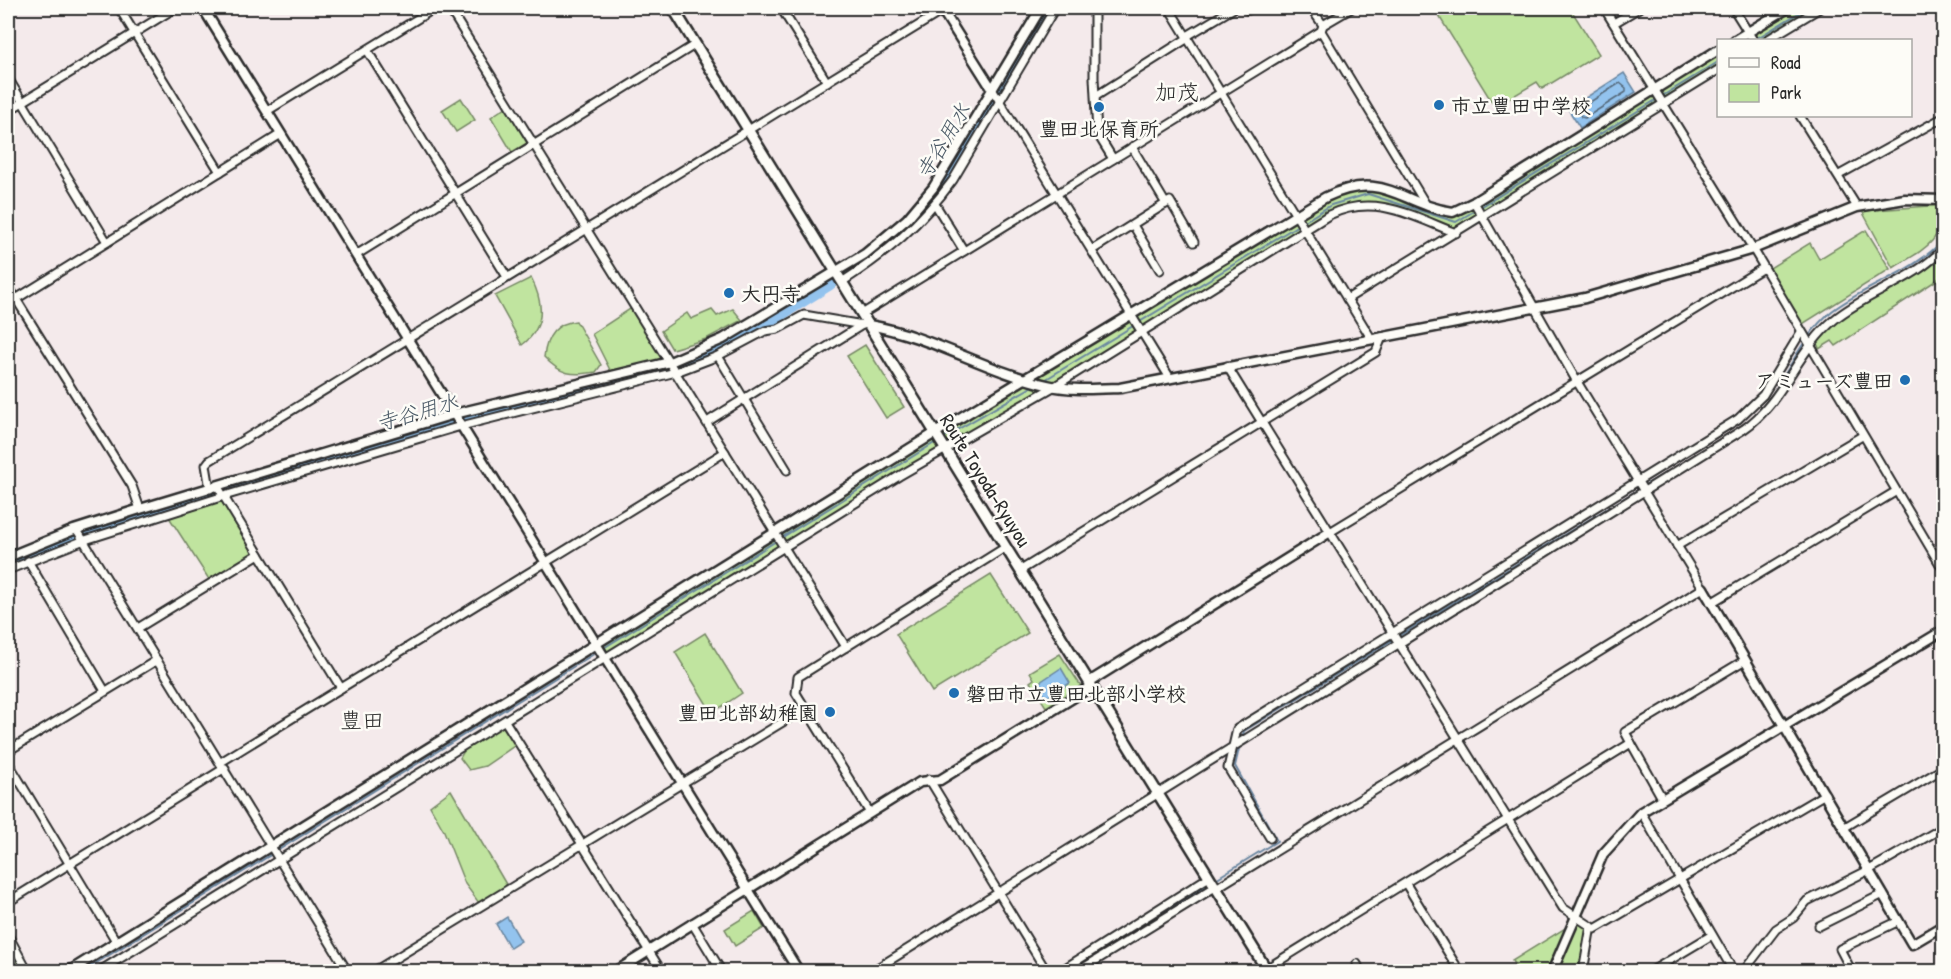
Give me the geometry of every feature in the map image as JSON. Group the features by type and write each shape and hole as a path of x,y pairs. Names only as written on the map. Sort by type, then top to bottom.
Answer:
{"main road":[{"name":"Route Toyoda-Ryuyou","path":"673,8 1021,570 1265,971"}],"street":[{"path":"119,8 220,172"},
{"path":"8,111 175,8"},
{"path":"203,8 799,972"},
{"path":"267,111 435,8"},
{"path":"449,8 846,647"},
{"path":"781,8 827,82"},
{"path":"341,688 260,554 216,488 206,465 209,461 827,82 943,8 1170,378"},
{"path":"842,282 900,242 935,204 996,95 1041,8"},
{"path":"8,570 140,509 670,362 723,339 836,272 890,235 925,201 1054,8"},
{"path":"1094,8 1097,133 1113,159"},
{"path":"1169,8 1371,338"},
{"path":"1096,96 1234,8"},
{"path":"1247,8 1248,10 1252,8"},
{"path":"1311,8 1429,204 1426,221"},
{"path":"706,422 865,321 964,252 1352,8"},
{"path":"1604,8 1753,249 1895,492 1944,571"},
{"path":"1614,23 1639,8"},
{"path":"1733,8 1750,36 1788,8"},
{"path":"1769,39 1820,8"},
{"path":"1930,8 1944,10"},
{"path":"356,255 696,44"},
{"path":"367,50 507,278"},
{"path":"68,972 596,643 1296,214 1343,189 1358,186 1391,189 1453,212 1473,202 1717,51"},
{"path":"1347,299 1717,71"},
{"path":"8,78 107,242"},
{"path":"1801,117 1857,207"},
{"path":"1839,176 1944,117"},
{"path":"8,304 281,134"},
{"path":"1132,147 1166,204"},
{"path":"8,557 223,496 458,421 676,372 718,356 765,331 778,329 804,315 865,321 916,337 1026,378 1055,386 1102,389 1535,308 1663,278 1753,249 1857,207 1905,199 1944,200"},
{"path":"1092,250 1170,201 1194,242"},
{"path":"1473,202 1576,380 1637,481 1646,492 1826,794 1912,944 1944,926"},
{"path":"935,204 964,252"},
{"path":"98,972 785,546 945,448 1055,386 1329,215 1356,205 1372,204 1456,233"},
{"path":"1133,225 1160,270"},
{"path":"871,972 1646,492 1756,421 1775,399 1809,346 1835,319 1928,262 1944,248"},
{"path":"615,972 920,782 929,779 940,780 1330,532 1763,268"},
{"path":"8,286 132,486 140,509"},
{"path":"1270,838 1228,768 1237,729 1752,408 1763,395 1801,332"},
{"path":"1021,570 1376,352 1382,337"},
{"path":"718,356 787,470"},
{"path":"1227,366 1563,909 1576,915 1594,929 1826,794"},
{"path":"1677,546 1862,436"},
{"path":"8,902 341,688 725,452"},
{"path":"1711,603 1895,492"},
{"path":"79,536 223,765 348,972"},
{"path":"870,813 804,709 796,693 798,677 1006,547"},
{"path":"138,628 260,554"},
{"path":"28,561 105,692"},
{"path":"1059,972 1457,740 1702,588"},
{"path":"1552,972 1603,854 1641,812 1944,630"},
{"path":"8,751 157,660"},
{"path":"1662,798 1625,732 1745,660"},
{"path":"373,972 549,862 584,845 804,709"},
{"path":"505,721 662,972"},
{"path":"1265,971 1631,743"},
{"path":"8,762 116,940"},
{"path":"1845,827 1943,770"},
{"path":"929,779 1047,972"},
{"path":"1641,812 1734,972"},
{"path":"1743,972 1776,929 1793,918 1807,901 1869,870 1944,827"},
{"path":"1077,972 1213,883"},
{"path":"1406,884 1460,972"},
{"path":"1819,926 1883,894"},
{"path":"1852,972 1840,949 1899,921"},
{"path":"692,923 722,972"},
{"path":"1582,972 1591,926"},
{"path":"8,935 28,972"},
{"path":"1650,972 1712,935"},
{"path":"1357,964 1361,972"}],"green space":[{"path":"1041,8 1054,8 942,194 907,235 842,282 722,351 687,366 219,498 259,554 212,584 167,514 82,541 8,572 8,557 73,531 454,414 670,362 703,349 836,272 904,223 937,182"},
{"path":"1434,8 1570,8 1599,54 1542,89 1537,82 1495,107"},
{"path":"1788,8 1818,8 1765,39 1736,39"},
{"path":"1717,51 1717,69 1456,233 1386,208 1356,205 1329,215 606,657 596,643 1319,201 1358,186 1453,212"},
{"path":"461,98 475,120 456,132 442,110"},
{"path":"506,107 527,143 512,152 491,117"},
{"path":"1943,205 1940,228 1935,237 1922,250 1893,268 1862,211"},
{"path":"1866,230 1890,269 1798,327 1765,271 1810,243 1819,259"},
{"path":"1943,249 1943,276 1836,346 1832,341 1819,349 1816,339 1829,330 1837,318"},
{"path":"531,278 540,305 539,322 530,338 522,345 495,296"},
{"path":"633,307 665,360 611,372 592,334"},
{"path":"733,309 742,320 706,339 672,349 661,331 687,313 691,319 712,310 717,316"},
{"path":"576,321 601,365 596,372 567,373 556,368 544,357 549,338 557,328"},
{"path":"865,345 904,407 886,418 847,356"},
{"path":"991,575 1028,633 932,692 896,634"},
{"path":"705,633 742,693 712,713 675,652"},
{"path":"1060,654 1081,686 1046,707 1030,682 1034,679 1030,672"},
{"path":"500,724 509,727 517,744 485,766 469,770 460,758 468,744"},
{"path":"451,790 507,886 495,899 479,903 465,884 444,831 430,806"},
{"path":"754,911 764,928 735,946 725,929"},
{"path":"1576,915 1591,926 1580,971 1518,971 1512,961 1572,924"},
{"path":"8,944 22,971 8,971"}],"water":[{"path":"1624,73 1636,92 1580,128 1568,109"},
{"path":"1061,668 1070,683 1046,698 1037,684"},
{"path":"507,917 521,941 510,948 496,924"}],"waterway":[{"name":"寺谷用水","path":"846,273 874,255 932,200 1047,8"},
{"path":"1756,39 1807,8"},
{"path":"1043,381 1331,205 1368,194 1456,222 1717,63"},
{"path":"1644,486 1746,423 1776,389 1820,322 1832,311 1860,293 1919,261 1944,239"},
{"name":"寺谷用水","path":"8,565 89,533 217,492 468,419 692,362 742,337 829,283"},
{"path":"941,439 1035,385"},
{"path":"602,649 936,442"},
{"path":"1242,738 1244,731 1639,489"},
{"path":"82,972 597,652"},
{"path":"1214,880 1277,841 1235,766 1240,744"},
{"path":"1067,972 1210,883"}],"place":[{"name":"市立豊田中学校","path":"1439,105"},
{"name":"豊田北保育所","path":"1099,107"},
{"name":"大円寺","path":"729,293"},
{"name":"アミューズ豊田","path":"1905,380"},
{"name":"磐田市立豊田北部小学校","path":"954,693"},
{"name":"豊田北部幼稚園","path":"830,712"}],"district":[{"name":"加茂","path":"1177,92"},
{"name":"豊田","path":"362,720"}]}
